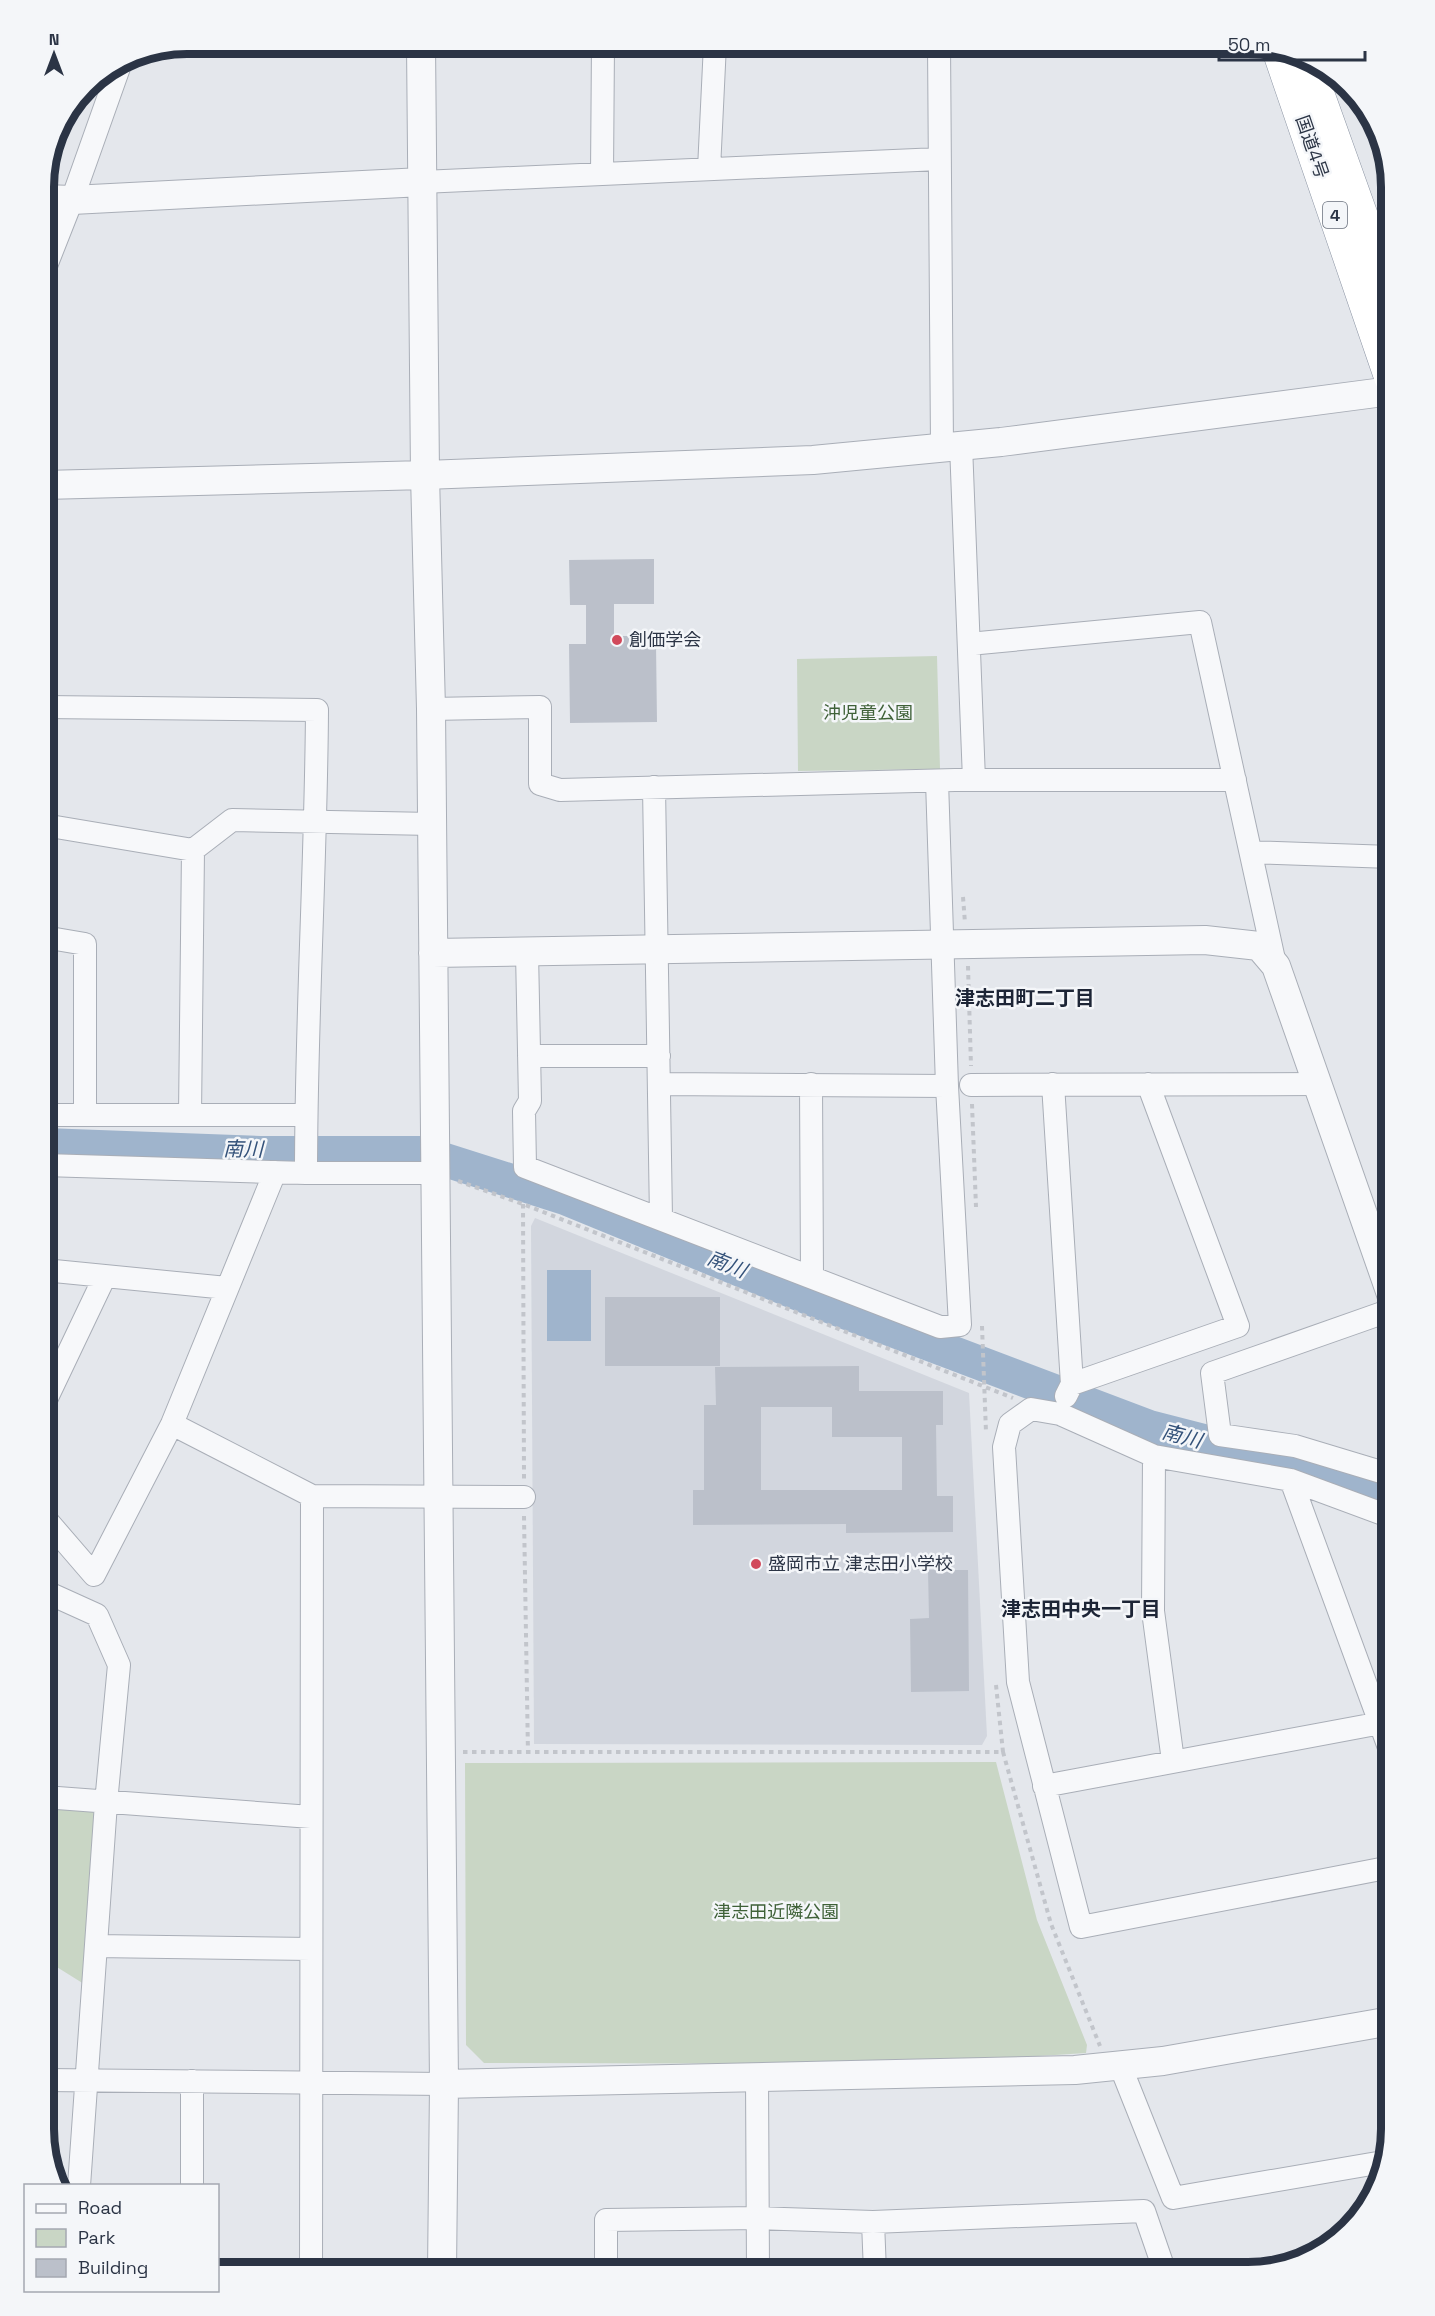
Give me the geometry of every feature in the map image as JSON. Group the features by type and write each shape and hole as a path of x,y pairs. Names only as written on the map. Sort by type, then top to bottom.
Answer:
{"highway":[{"name":"国道4号","path":"1282,59 1381,346"},
{"name":"国道4号","path":"1309,69 1381,267"}],"street":[{"path":"421,54 425,475 431,709 441,1752 444,2084 442,2262"},
{"path":"602,174 603,54"},
{"path":"710,169 716,54"},
{"path":"939,54 939,159 951,446 969,644 974,780"},
{"path":"54,246 117,74"},
{"path":"54,199 939,159"},
{"path":"54,485 425,475 813,460 951,446 1381,393"},
{"path":"969,644 1200,622 1276,966 1381,1267"},
{"path":"54,707 317,710 306,1173"},
{"path":"431,709 540,707 540,784 560,790 974,780 1235,780"},
{"path":"527,952 530,1101 524,1111 525,1167 940,1327 960,1325 947,1086 955,946 937,781"},
{"path":"654,787 661,1218"},
{"path":"54,827 193,850 232,820 432,824"},
{"path":"190,1115 193,850"},
{"path":"1251,852 1381,857"},
{"path":"54,939 85,944 85,1115"},
{"path":"433,953 1205,940 1259,946 1276,966"},
{"path":"529,1056 659,1056"},
{"path":"660,1084 947,1086"},
{"path":"811,1084 812,1276"},
{"path":"1053,1084 1065,1399"},
{"path":"1148,1084 1238,1326 1211,1335 1065,1399 1031,1409 1010,1424 1004,1447 1018,1682 1081,1927 1381,1869"},
{"path":"971,1085 1318,1084"},
{"path":"54,1115 306,1115"},
{"path":"54,1165 306,1173 435,1173"},
{"path":"54,1529 94,1575 171,1424 275,1172"},
{"path":"54,1271 227,1288"},
{"path":"54,1383 105,1276"},
{"path":"1212,1373 1381,1300"},
{"path":"1211,1335 1212,1373 1220,1435 1295,1446 1381,1472"},
{"path":"1065,1399 1154,1456 1291,1480 1381,1513"},
{"path":"171,1424 312,1496 524,1497"},
{"path":"1154,1456 1153,1611 1173,1761"},
{"path":"1044,1785 1381,1723 1291,1480"},
{"path":"311,2262 312,1496"},
{"path":"54,1596 97,1615 119,1665 106,1803 79,2184"},
{"path":"54,1798 311,1817"},
{"path":"96,1946 311,1948"},
{"path":"54,2080 444,2084 1075,2070 1163,2061 1381,2023"},
{"path":"1113,2066 1173,2198 1376,2163"},
{"path":"758,2078 759,2262"},
{"path":"192,2081 192,2184"},
{"path":"606,2262 606,2220 758,2218 873,2222 1144,2211 1161,2262"},
{"path":"873,2222 874,2262"}],"path":[{"path":"955,946 971,1085 977,1212"},
{"path":"435,1173 523,1204 984,1386 1026,1403 1031,1409"},
{"path":"981,1317 984,1386"},
{"path":"441,1752 528,1754 1003,1752 1051,1924 1113,2066"}],"shaded area":[{"name":"盛岡市立 津志田小学校","path":"535,1218 969,1393 987,1736 982,1745 534,1744 531,1226"}],"green space":[{"name":"沖児童公園","path":"937,656 940,769 798,771 797,659"},
{"name":"津志田近隣公園","path":"996,1762 1037,1920 1087,2045 1086,2053 860,2062 484,2063 466,2045 465,1763"},
{"path":"54,1809 93,1811 98,1817 84,1984 54,1965"}],"water":[{"path":"547,1270 591,1270 591,1341 547,1341"}],"building":[{"name":"創価学会","path":"654,559 654,604 614,604 614,636 631,636 631,644 656,644 657,722 570,723 569,644 586,644 586,605 570,605 569,560"},
{"path":"605,1297 720,1297 720,1366 605,1366"},
{"path":"859,1366 859,1391 943,1391 943,1425 936,1425 937,1496 953,1496 953,1532 846,1533 846,1524 693,1525 693,1490 704,1490 704,1405 716,1405 715,1367","holes":["761,1407 832,1407 832,1437 902,1437 902,1490 761,1490"]},
{"path":"928,1570 968,1570 969,1691 911,1692 910,1619 929,1618"}],"waterway":[{"name":"南川","path":"54,1145 260,1153 423,1153 565,1198 821,1303 1149,1427 1321,1471 1381,1490"}],"place":[{"name":"創価学会","path":"617,640"},
{"name":"盛岡市立 津志田小学校","path":"756,1564"}],"district":[{"name":"津志田町二丁目","path":"1025,998"},
{"name":"津志田中央一丁目","path":"1081,1609"}]}
